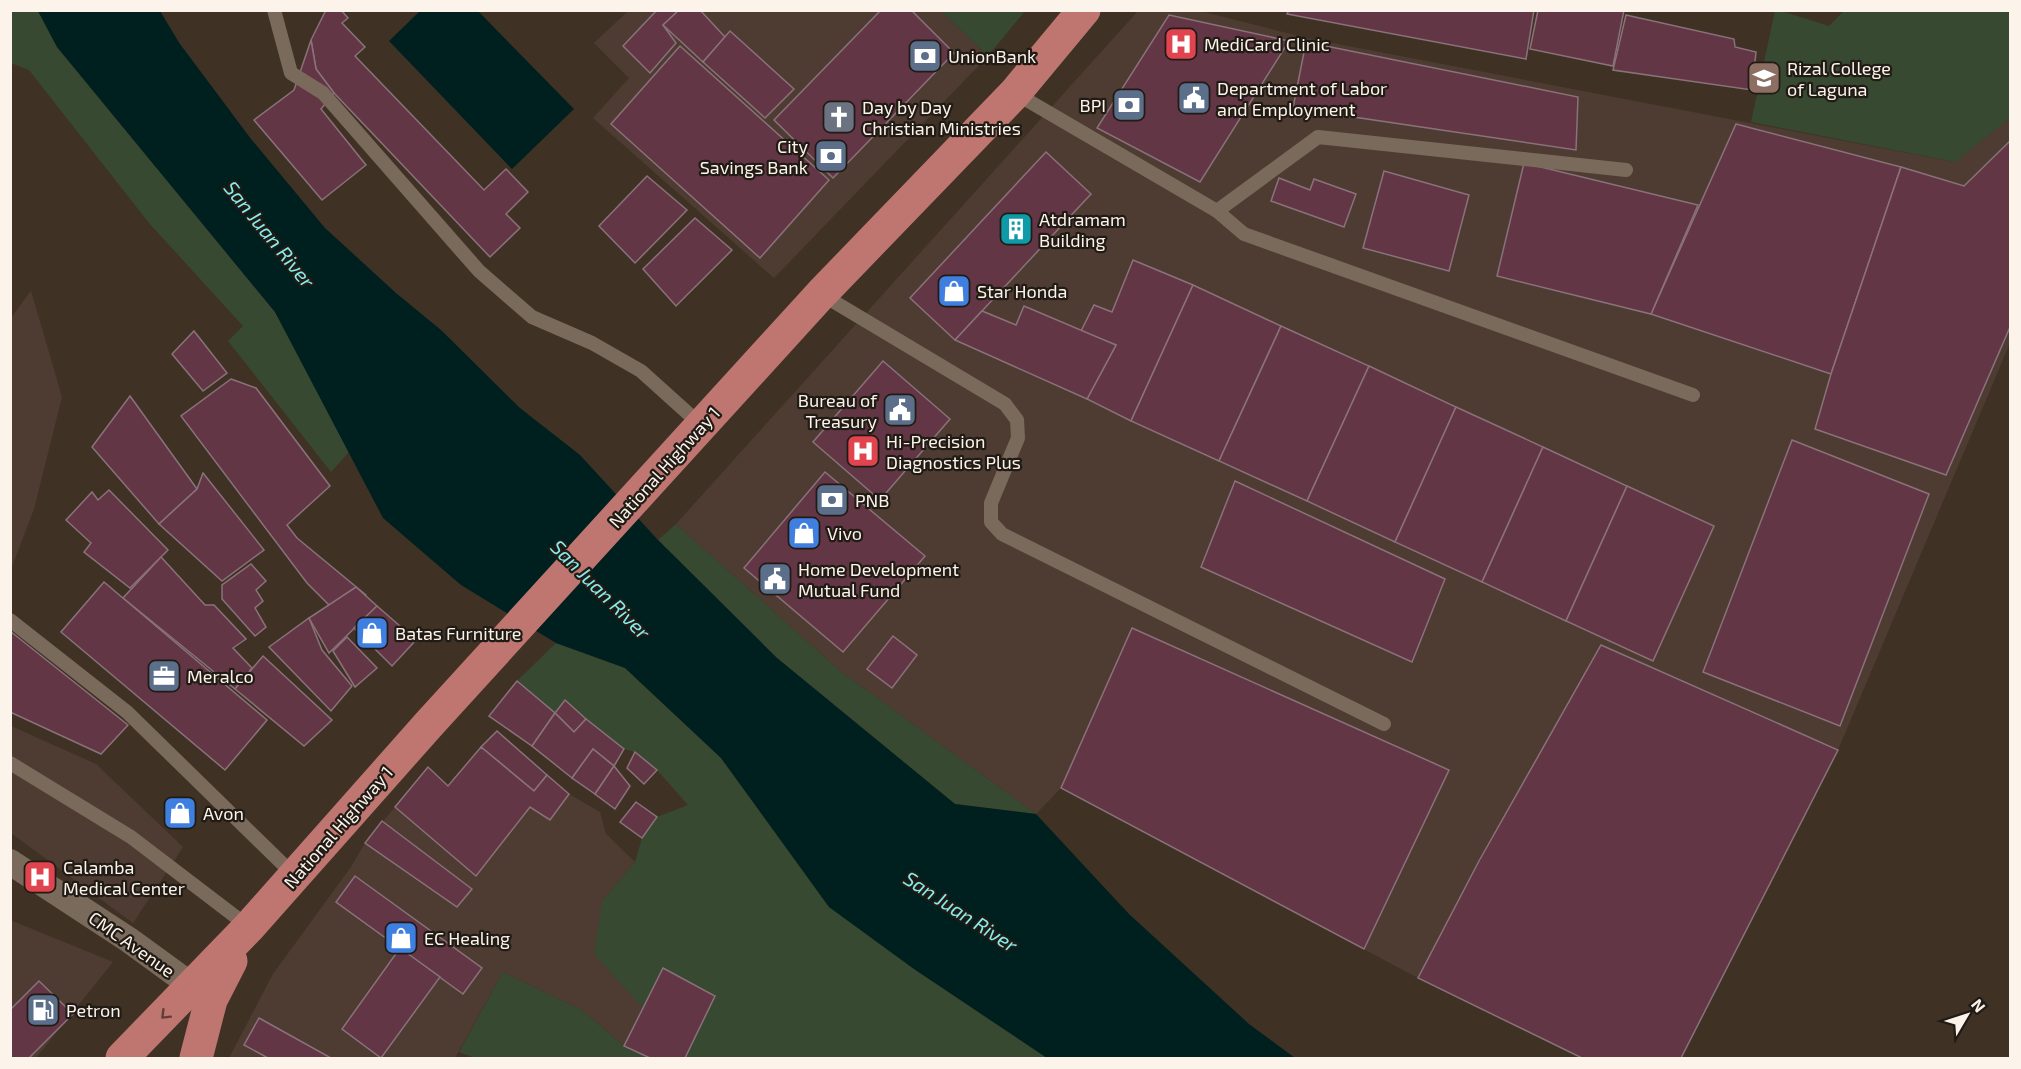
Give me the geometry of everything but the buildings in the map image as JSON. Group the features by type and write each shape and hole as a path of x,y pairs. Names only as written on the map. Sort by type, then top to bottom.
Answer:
{"highway":[{"name":"National Highway 1","path":"122,1059 202,993 249,927 429,724 821,294 1015,93 1084,10"},
{"name":"National Highway 1","path":"196,1059 202,993"}],"street":[{"name":"CMC Avenue","path":"10,862 129,940 202,993"}],"lane":[{"path":"274,10 291,73 323,93 479,271 532,317 592,344 641,371 702,426"},
{"path":"1015,93 1217,211 1244,234 1693,395"},
{"path":"1217,211 1318,137 1626,170"},
{"path":"821,294 1005,404 1017,420 1018,438 991,503 991,522 1002,534 1384,724"},
{"path":"10,620 127,712 295,876"},
{"path":"10,763 131,837 249,927"}],"shaded area":[{"path":"628,11 941,11 988,56 774,278 593,118 629,78 594,43"},
{"path":"1138,11 1200,11 1306,38 1954,162 2010,118 2010,343 1838,750 1681,1058 1582,1058 1418,978 1061,788 1036,814 839,670 676,524"},
{"path":"31,291 62,397 34,509 11,569 11,318"},
{"path":"11,726 96,764 183,847 133,923 11,833"},
{"path":"569,794 600,812 606,834 635,862 602,901 643,1008 624,1046 582,1010 503,972 455,1058 229,1058 273,974 351,867 365,843 395,807 476,876 530,807 550,819"},
{"name":"Petron","path":"10,920 113,962 36,1058 11,1058"}],"green space":[{"path":"10,11 38,11 57,47 275,312 349,452 331,472 228,341 243,326 149,223 29,70 11,63"},
{"path":"941,11 1025,11 988,56"},
{"path":"1775,11 1829,26 1844,11 2010,11 2010,118 1955,162 1751,122"},
{"path":"676,524 839,670 1036,814 955,804 777,658 658,540"},
{"path":"556,643 625,668 721,758 829,907 914,969 1047,1058 685,1058 715,996 664,968 643,1008 594,954 602,901 635,862 642,838 657,817 688,805 657,770 635,752 624,749 565,700 555,713 517,681"},
{"path":"503,972 582,1010 624,1046 650,1058 475,1058 459,1052"}],"water":[{"name":"San Juan River","path":"38,11 160,11 180,44 251,139 325,228 396,293 441,330 520,408 580,455 658,540 777,658 955,804 1036,814 1129,914 1249,1024 1295,1058 1047,1058 914,969 829,907 721,758 625,668 556,643 461,585 383,518 275,312 57,47"},
{"path":"420,11 478,11 574,109 512,169 389,41"}],"place":[{"name":"MediCard Clinic","path":"1181,44"},
{"name":"UnionBank","path":"925,56"},
{"name":"Rizal College of Laguna","path":"1764,78"},
{"name":"Department of Labor and Employment","path":"1194,98"},
{"name":"BPI","path":"1129,105"},
{"name":"Day by Day Christian Ministries","path":"839,117"},
{"name":"City Savings Bank","path":"831,156"},
{"name":"Atdramam Building","path":"1016,229"},
{"name":"Star Honda","path":"954,291"},
{"name":"Bureau of Treasury","path":"900,410"},
{"name":"Hi-Precision Diagnostics Plus","path":"863,451"},
{"name":"PNB","path":"832,500"},
{"name":"Vivo","path":"804,533"},
{"name":"Home Development Mutual Fund","path":"775,579"},
{"name":"Batas Furniture","path":"372,633"},
{"name":"Meralco","path":"164,676"},
{"name":"Avon","path":"180,813"},
{"name":"Calamba Medical Center","path":"40,877"},
{"name":"EC Healing","path":"401,938"},
{"name":"Petron","path":"43,1010"}]}
